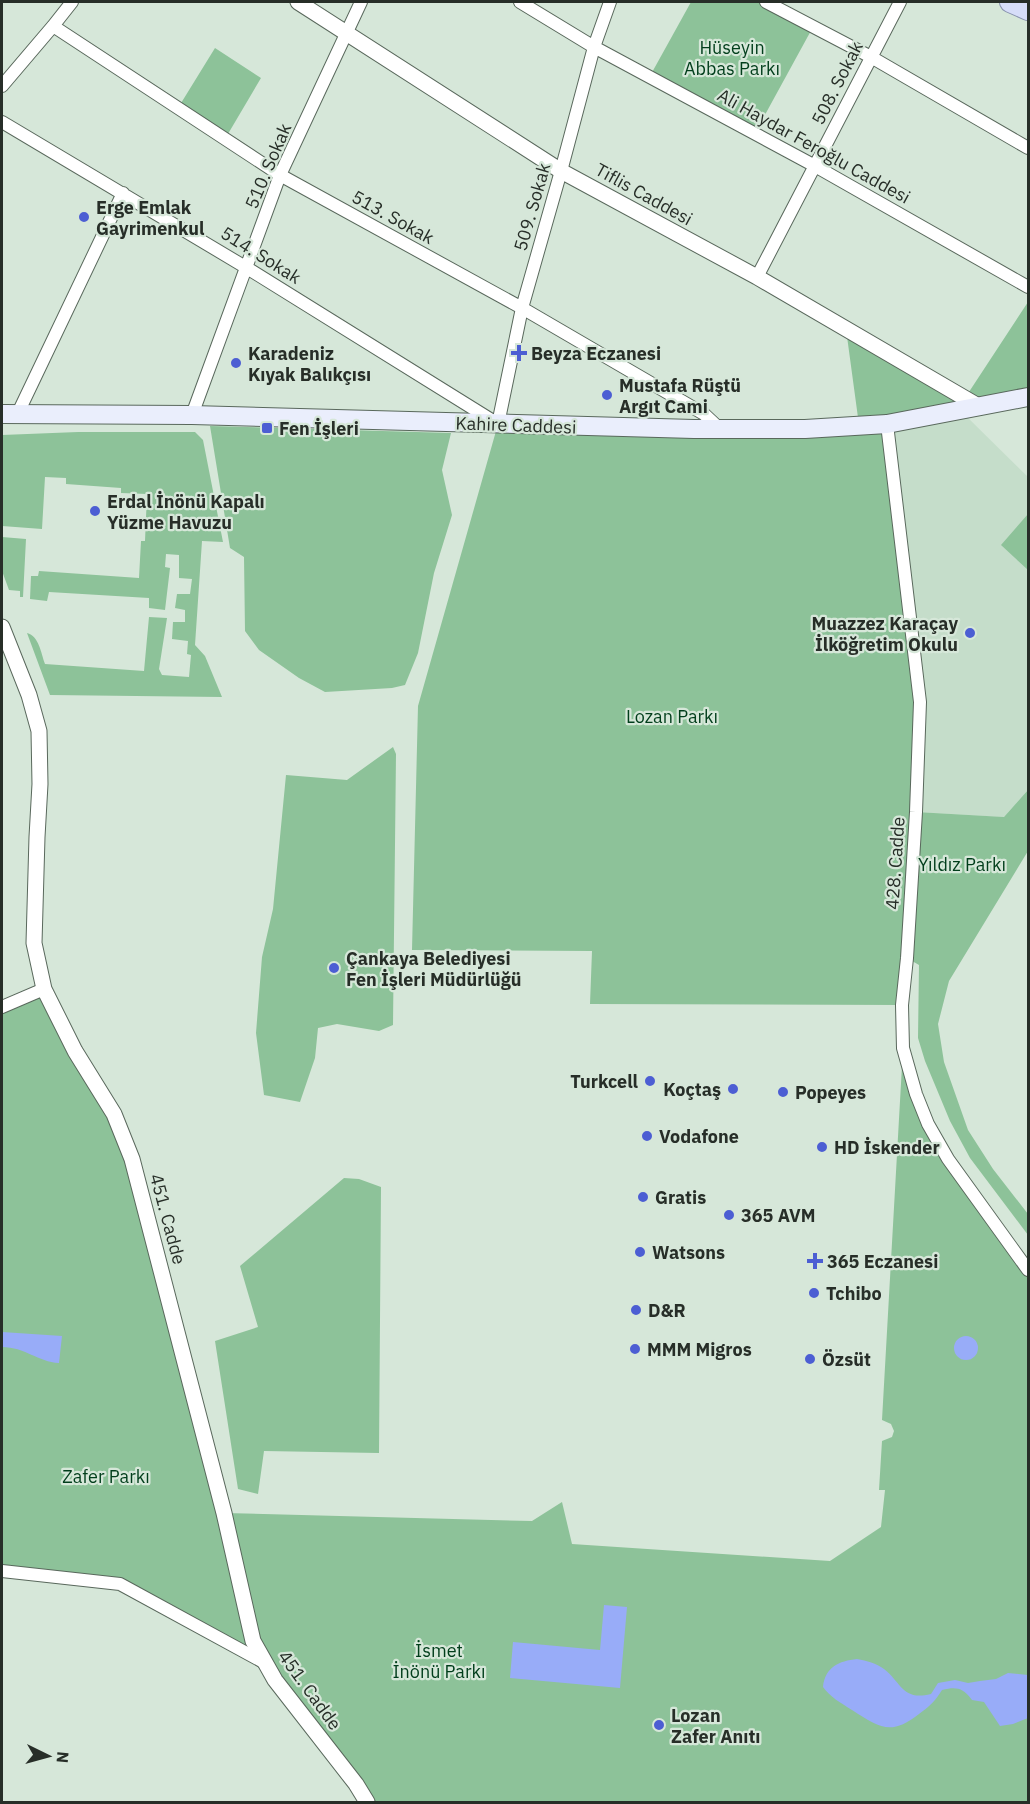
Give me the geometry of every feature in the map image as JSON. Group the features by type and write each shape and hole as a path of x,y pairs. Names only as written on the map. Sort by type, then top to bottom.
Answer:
{"main road":[{"path":"1010,2 1029,10"},
{"name":"Kahire Caddesi","path":"10,413 805,429 887,424 1029,397"}],"street":[{"path":"2,86 72,2"},
{"name":"Tiflis Caddesi","path":"298,2 561,171 757,277 980,407"},
{"name":"510. Sokak","path":"192,416 280,176 361,2"},
{"name":"Ali Haydar Feroğlu Caddesi","path":"520,2 594,46 815,166 1029,287"},
{"name":"509. Sokak","path":"498,424 522,308 594,46 610,2"},
{"path":"766,2 871,57 1029,148"},
{"name":"508. Sokak","path":"757,277 900,2"},
{"name":"513. Sokak","path":"54,26 280,176 522,308 705,414 720,429"},
{"name":"514. Sokak","path":"2,122 247,268 498,424"},
{"path":"10,413 123,193"},
{"name":"428. Cadde","path":"887,424 920,702 915,824 902,1005 903,1048 916,1094 928,1124 948,1159 1029,1270"},
{"name":"451. Cadde","path":"2,627 29,695 39,731 40,784 34,943 44,989 75,1051 114,1114 132,1159 224,1513 253,1641 275,1680 356,1784 367,1803"},
{"path":"2,1007 44,989"},
{"path":"2,1571 120,1584 266,1663"}],"shaded area":[{"name":"Muazzez Karaçay İlköğretim Okulu","path":"961,411 1028,477 1028,790 1004,817 916,812 887,424"}],"green space":[{"name":"Hüseyin Abbas Parkı","path":"691,2 766,2 813,27 755,133 650,76"},
{"path":"215,48 261,78 225,139 178,108"},
{"name":"Lozan Parkı","path":"1028,302 1028,397 888,423 920,702 916,812 1004,817 1028,790 1028,851 949,981 938,1024 944,1062 968,1130 993,1169 1028,1214 1028,1235 970,1158 950,1121 918,1038 919,965 907,958 902,1005 590,1004 592,951 412,950 418,706 498,424 859,425 846,329 965,398"},
{"path":"210,426 451,433 442,470 452,515 434,573 418,653 405,685 392,688 325,692 299,678 259,650 245,631 244,557 230,548"},
{"path":"78,432 195,432 203,440 223,542 202,541 195,645 205,656 222,697 50,695 27,633 37,641 45,664 144,671 149,617 167,618 159,669 162,675 189,677 191,655 187,654 188,641 172,639 173,622 185,622 185,610 175,608 177,594 190,594 192,579 179,578 179,555 166,554 165,567 170,568 165,610 149,608 149,598 49,592 47,601 30,599 31,576 38,576 39,571 139,578 141,541 145,541 147,494 121,493 121,488 66,484 66,478 45,477 42,529 2,526 2,435"},
{"path":"1028,514 1028,570 1001,545"},
{"path":"2,537 26,539 23,597 20,597 20,591 9,590 2,571"},
{"path":"393,747 396,754 393,1025 379,1031 337,1024 318,1028 315,1058 300,1102 264,1095 256,1033 262,957 273,909 286,775 347,780"},
{"name":"İsmet İnönü Parkı","path":"44,989 114,1114 224,1513 532,1521 562,1502 572,1544 830,1561 881,1527 885,1490 879,1490 882,1441 892,1437 894,1431 891,1424 882,1420 903,1048 928,1124 1028,1270 1028,1802 367,1802 265,1663 120,1584 2,1571 2,1007"},
{"path":"344,1178 359,1179 381,1187 379,1453 264,1451 258,1494 238,1489 215,1341 258,1327 240,1266"}],"water":[{"path":"2,1332 62,1336 59,1363 44,1360 18,1349 2,1347"},
{"path":"966,1336 971,1337 977,1343 977,1353 971,1359 966,1360 961,1359 955,1353 954,1348 955,1343 961,1337"},
{"path":"604,1605 627,1607 620,1688 510,1678 513,1642 600,1650"},
{"path":"857,1659 881,1667 908,1693 921,1696 931,1694 938,1683 955,1680 968,1683 996,1679 1008,1673 1028,1675 1028,1718 1000,1726 984,1702 972,1700 962,1690 951,1688 942,1690 926,1709 909,1721 893,1727 878,1725 840,1702 823,1687 827,1674 834,1666 844,1661"}],"place":[{"name":"Erge Emlak Gayrimenkul","path":"84,217"},
{"name":"Beyza Eczanesi","path":"519,353"},
{"name":"Karadeniz Kıyak Balıkçısı","path":"236,363"},
{"name":"Mustafa Rüştü Argıt Cami","path":"607,395"},
{"name":"Fen İşleri","path":"267,428"},
{"name":"Erdal İnönü Kapalı Yüzme Havuzu","path":"95,511"},
{"name":"Muazzez Karaçay İlköğretim Okulu","path":"970,633"},
{"name":"Çankaya Belediyesi Fen İşleri Müdürlüğü","path":"334,968"},
{"name":"Turkcell","path":"650,1081"},
{"name":"Koçtaş","path":"733,1089"},
{"name":"Popeyes","path":"783,1092"},
{"name":"Vodafone","path":"647,1136"},
{"name":"HD İskender","path":"822,1147"},
{"name":"Gratis","path":"643,1197"},
{"name":"365 AVM","path":"729,1215"},
{"name":"Watsons","path":"640,1252"},
{"name":"365 Eczanesi","path":"815,1261"},
{"name":"Tchibo","path":"814,1293"},
{"name":"D&R","path":"636,1310"},
{"name":"MMM Migros","path":"635,1349"},
{"name":"Özsüt","path":"810,1359"},
{"name":"Lozan Zafer Anıtı","path":"659,1725"}],"park label":[{"name":"Yıldız Parkı","path":"962,864"},
{"name":"Zafer Parkı","path":"106,1476"}]}
